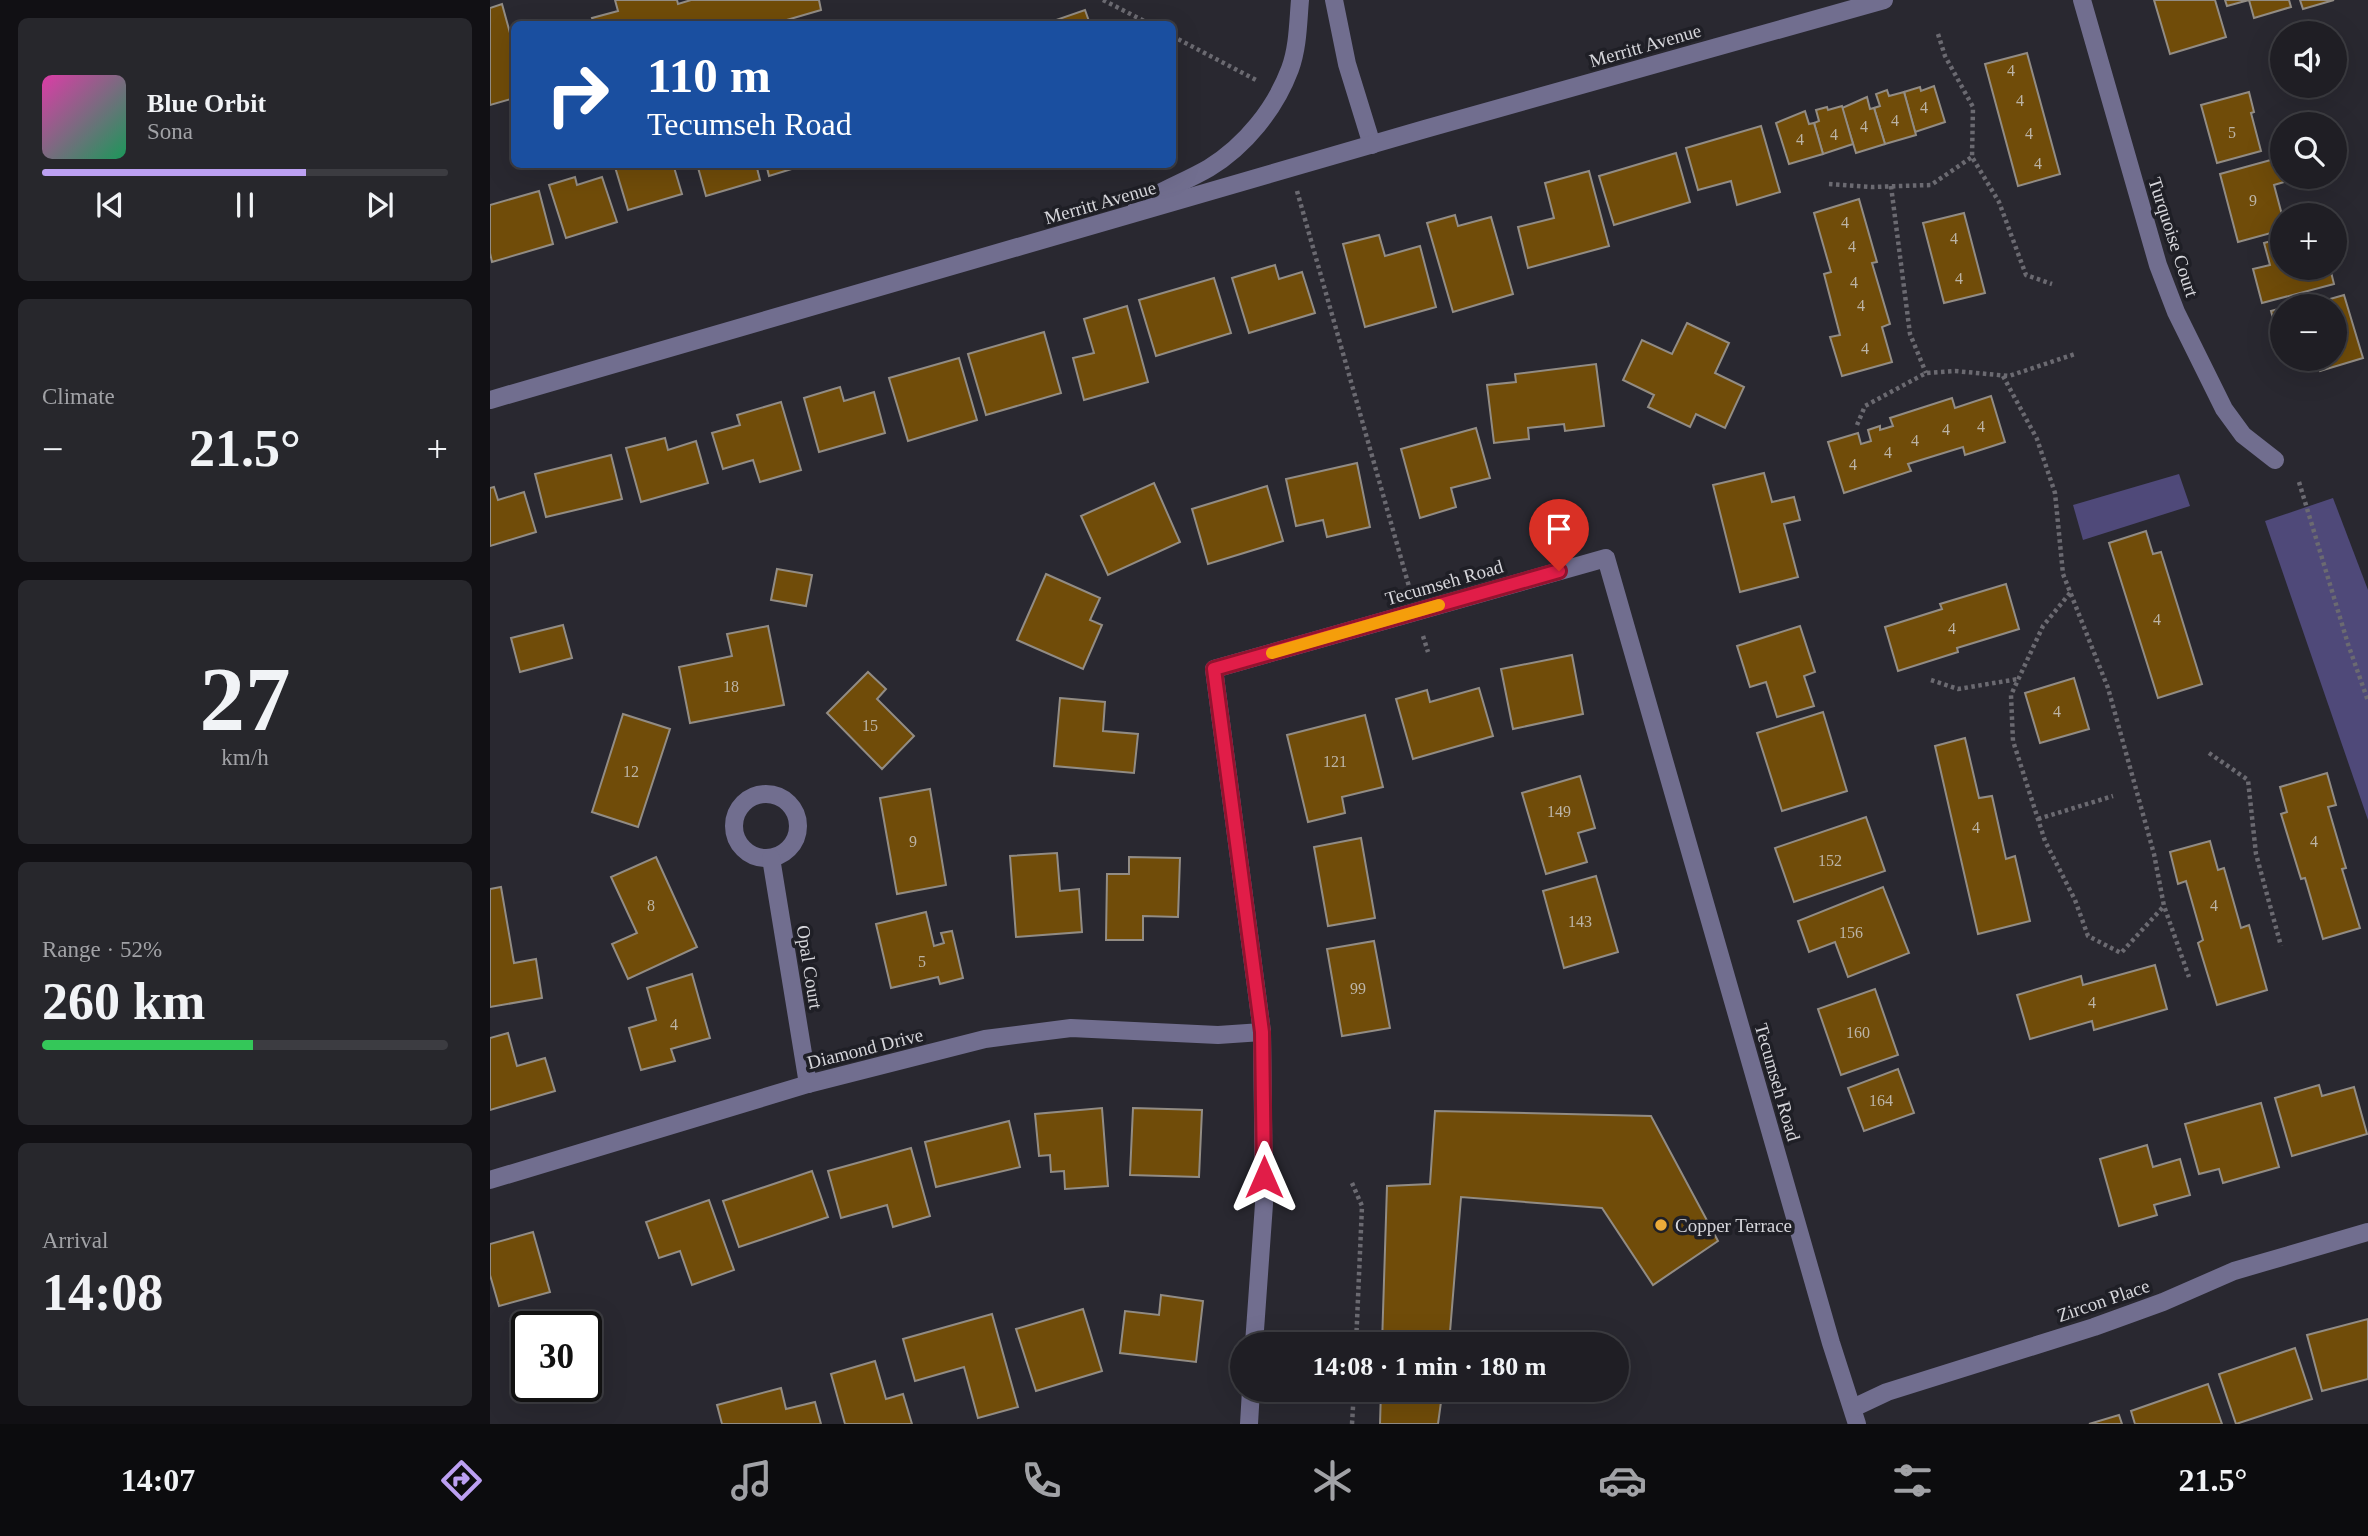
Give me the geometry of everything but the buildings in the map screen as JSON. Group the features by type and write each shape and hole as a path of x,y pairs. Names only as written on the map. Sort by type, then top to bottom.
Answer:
{"street":[{"path":"1116,219 1142,202 1209,167 1252,132 1273,103 1290,69 1296,44 1300,0"},
{"path":"1334,0 1347,64 1372,145"},
{"name":"Merritt Avenue","path":"490,400 1290,168 1884,0"},
{"name":"Turquoise Court","path":"2082,0 2158,265 2176,312 2224,409 2243,435 2275,460"},
{"name":"Tecumseh Road","path":"1255,1332 1264,1204 1262,1032 1214,669 1606,558 1831,1343 1855,1416"},
{"name":"Opal Court","path":"771,858 808,1084"},
{"name":"Diamond Drive","path":"490,1180 808,1084 985,1039 1071,1027 1218,1035 1262,1032"},
{"name":"Zircon Place","path":"1855,1416 1887,1392 2106,1323 2234,1271 2368,1232"},
{"path":"1249,1424 1250,1402"}],"path":[{"path":"1103,0 1144,21"},
{"path":"1938,34 1945,56 1973,107 1972,157 1999,202 2026,275 2052,284"},
{"path":"1176,38 1261,82 1271,89 1273,103"},
{"path":"1829,184 1931,184 1972,157"},
{"path":"1290,168 1427,652"},
{"path":"1891,186 1909,334 1926,373"},
{"path":"1857,425 1865,406 1926,373 1955,370 2009,376 2075,354"},
{"path":"2003,376 2037,439 2055,493 2063,574 2108,688 2154,854 2165,906 2189,977"},
{"path":"2300,482 2348,644 2368,701"},
{"path":"2070,592 2043,626 2011,695 2013,741 2045,841 2075,900 2088,936 2121,953 2165,906"},
{"path":"1931,680 1958,689 2018,680"},
{"path":"2209,753 2248,780 2256,854 2281,946"},
{"path":"2038,819 2113,796"},
{"path":"1352,1183 1362,1206 1357,1332"},
{"path":"1352,1424 1353,1402"}],"shaded area":[{"path":"2179,474 2190,506 2083,540 2073,505"},
{"path":"2333,498 2368,590 2368,820 2265,521"}],"slow traffic":[{"path":"1272,653 1439,605"}],"place":[{"name":"Copper Terrace","path":"1661,1225"}],"route":[{"path":"1264,1177 1262,1032 1214,669 1559,571"}]}
